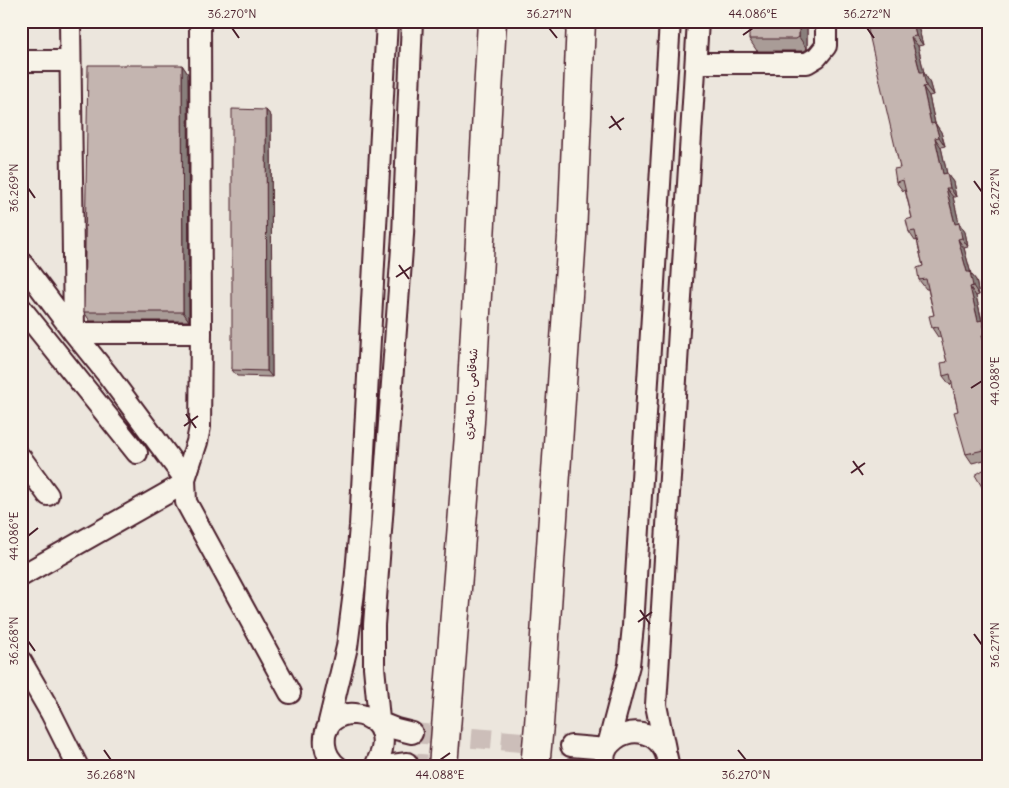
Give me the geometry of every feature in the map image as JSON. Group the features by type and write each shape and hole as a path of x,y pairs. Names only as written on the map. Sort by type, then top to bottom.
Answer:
{"highway":[{"name":"شەقامی ١٥٠ مەتری","path":"443,767 470,422 492,21"},
{"path":"535,767 572,236 581,21"},
{"path":"539,725 550,767"}],"street":[{"path":"70,21 74,333"},
{"path":"200,21 200,427 185,481 186,502 290,694"},
{"path":"327,749 347,647 360,526 387,21"},
{"path":"408,763 375,764 382,748 382,740 377,724 374,625 403,235 412,21"},
{"path":"605,758 629,665 633,626 670,21"},
{"path":"667,758 656,705 698,21"},
{"path":"696,63 807,63 826,46 826,21"},
{"path":"21,61 70,61"},
{"path":"21,262 107,374 185,481"},
{"path":"21,308 137,453"},
{"path":"74,333 201,333"},
{"path":"21,458 48,495"},
{"path":"21,576 185,481"},
{"path":"21,662 51,713 78,767"},
{"path":"338,767 329,759 327,749 331,723 338,717 355,713 364,715 377,724 412,733"},
{"path":"605,758 618,737 628,733 639,732 649,734 658,741 667,758"},
{"path":"571,746 605,758"}],"building":[{"path":"749,21 799,21 799,37 796,39 749,39"},
{"path":"866,21 906,21 906,23 913,21 916,36 911,37 920,72 923,72 926,86 923,87 931,124 935,123 939,137 935,138 943,174 947,173 950,188 946,188 955,224 959,223 962,238 958,239 967,272 970,272 973,286 970,287 978,321 982,320 986,334 982,335 988,360 988,449 966,454 954,412 958,411 950,374 943,376 941,363 947,362 938,327 932,328 929,316 934,315 926,279 919,280 917,268 923,266 915,231 909,232 906,220 912,218 903,180 896,182 894,169 900,168"},
{"path":"88,65 182,65 183,312 84,312"},
{"path":"232,109 266,110 267,371 232,370"},
{"path":"988,467 988,497 975,475"}],"tunnel":[{"path":"412,733 571,746"},
{"path":"407,763 461,767"}]}
